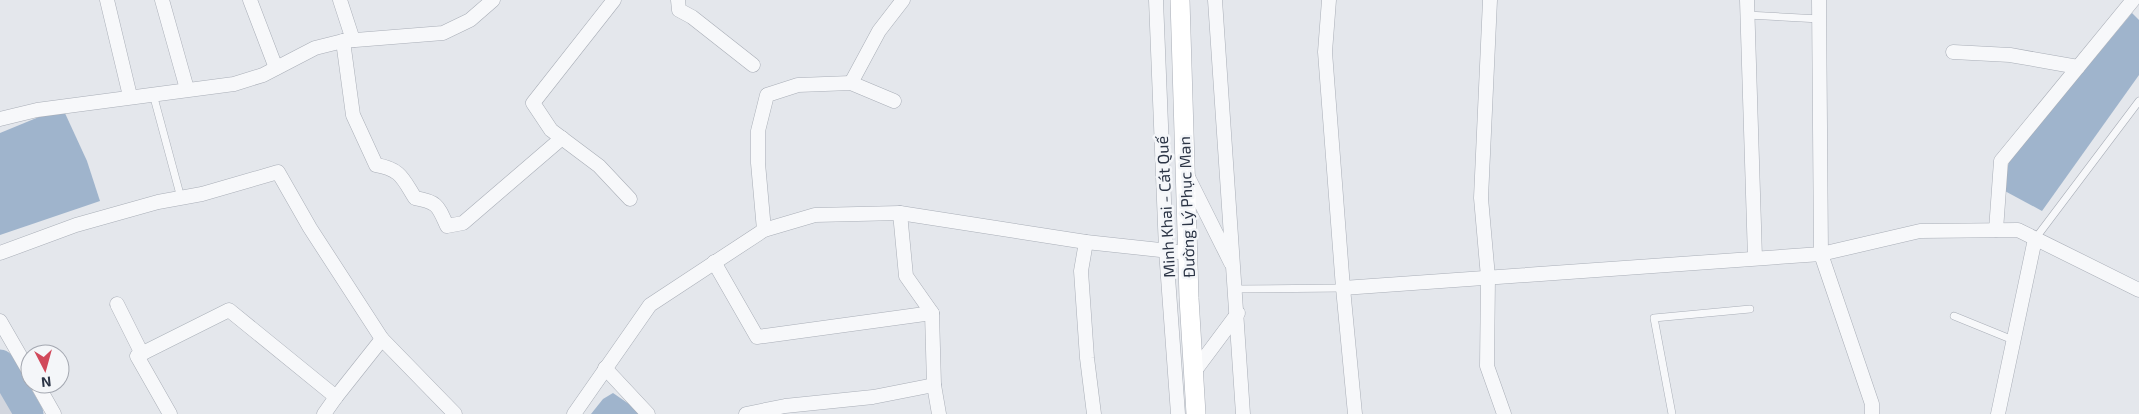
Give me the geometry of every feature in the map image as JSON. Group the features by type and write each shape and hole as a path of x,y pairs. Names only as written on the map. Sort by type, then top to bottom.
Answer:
{"main road":[{"name":"Đường Lý Phục Man","path":"1180,0 1188,253 1196,414"}],"street":[{"path":"107,0 130,96"},
{"path":"162,0 187,89"},
{"path":"250,0 276,68"},
{"path":"340,0 348,41 353,115 376,165 392,167 415,198 430,201 438,206 447,226 463,223 562,138"},
{"path":"0,119 37,110 130,96 234,84 263,75 315,48 348,41 443,33 470,20 493,0"},
{"path":"614,0 533,103 550,130 600,166 630,200"},
{"path":"678,0 679,10 692,17 753,65"},
{"path":"851,83 879,31 903,0"},
{"name":"Minh Khai - Cát Quế","path":"1156,0 1166,250 1178,414"},
{"path":"1215,0 1238,312 1243,414"},
{"path":"1329,0 1326,52 1343,288 1355,414"},
{"path":"1490,0 1481,198 1488,277 1487,366 1504,414"},
{"path":"1747,0 1755,258"},
{"path":"1819,0 1821,254 1872,404 1872,414"},
{"path":"1996,230 2001,161 2134,0"},
{"path":"1953,52 2010,55 2078,67"},
{"path":"764,230 758,163 758,131 767,95 798,85 851,83 894,100"},
{"path":"0,253 76,224 158,202 202,194 278,172 310,228 382,338 455,414"},
{"path":"1185,172 1234,271"},
{"path":"574,414 650,305 764,230 815,215 900,213 1086,242 1188,253"},
{"path":"900,213 906,276 932,313 934,385 939,414"},
{"path":"1343,288 1821,254 1920,231 2018,230 2139,290"},
{"path":"1998,414 2035,239"},
{"path":"1086,242 1081,271 1087,358 1094,414"},
{"path":"714,262 756,337 932,313"},
{"path":"117,304 142,354"},
{"path":"170,414 137,356 229,310 336,397"},
{"path":"1194,372 1238,312"},
{"path":"0,322 20,356"},
{"path":"324,414 382,338"},
{"path":"605,368 648,414"},
{"path":"746,414 785,406 873,396 934,385"},
{"path":"42,394 54,414"}],"lane":[{"path":"1747,15 1820,19"},
{"path":"153,94 181,198"},
{"path":"2035,239 2139,101"},
{"path":"1236,289 1343,288"},
{"path":"1672,414 1654,318 1750,309"},
{"path":"1954,316 2013,340"}],"shaded area":[{"path":"0,382 19,414 0,414"}],"water":[{"path":"2132,13 2139,20 2139,75 2042,211 2003,190 2009,161"},
{"path":"64,111 87,161 100,201 0,235 0,133 51,112"},
{"path":"613,393 639,414 591,414 603,399"}],"waterway":[{"path":"0,364 29,414"}]}
